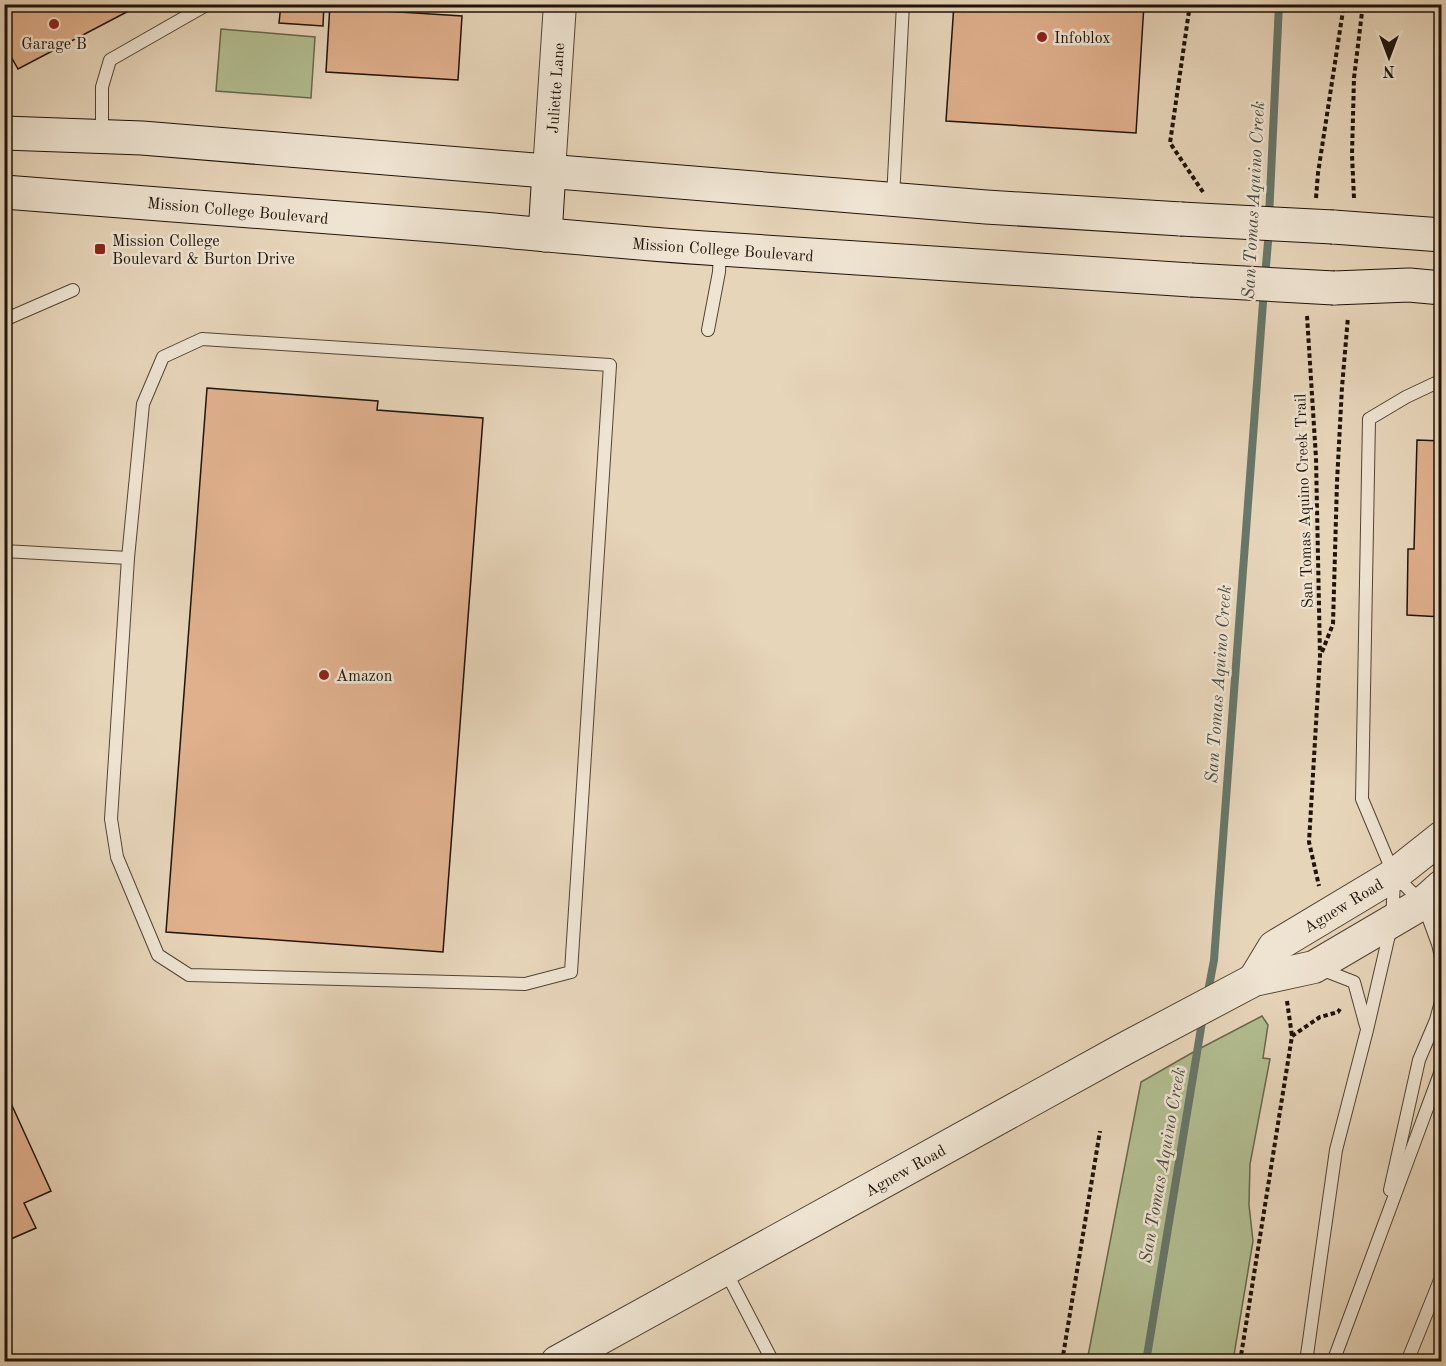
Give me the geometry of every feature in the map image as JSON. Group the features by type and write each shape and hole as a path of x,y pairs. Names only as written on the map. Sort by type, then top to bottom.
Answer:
{"main road":[{"path":"4,133 142,138 986,207 1195,219 1324,216 1442,235"},
{"path":"545,235 549,171"},
{"name":"Mission College Boulevard","path":"4,192 720,249 1191,280 1341,301 1409,285 1442,288"}],"street":[{"name":"Juliette Lane","path":"549,171 560,4"},
{"name":"Agnew Road","path":"1254,980 1274,947 1394,875 1442,837"},
{"name":"Agnew Road","path":"557,1362 1124,1049 1254,980 1314,967 1392,922 1432,895"}],"lane":[{"path":"102,137 102,87 110,60 208,4"},
{"path":"893,199 903,4"},
{"path":"708,330 719,272 720,249"},
{"path":"4,320 73,290"},
{"path":"202,339 610,364 571,972 525,984 189,975 158,955 117,857 111,819 128,558 143,404 163,357 202,339"},
{"path":"1306,1362 1336,1150 1392,922 1394,875 1362,799 1369,419 1406,397 1442,380"},
{"path":"4,551 128,558"},
{"path":"1394,875 1432,895 1442,962"},
{"path":"1314,967 1354,982 1367,1030"},
{"path":"1379,1238 1419,1060 1436,1020 1442,998"},
{"path":"1333,1362 1442,1068"},
{"path":"725,1269 773,1362"},
{"path":"1407,1362 1442,1275"}],"path":[{"path":"1190,4 1170,143 1210,201 1195,219"},
{"path":"1324,216 1318,173 1344,4"},
{"path":"1354,199 1352,154 1354,78 1363,4"},
{"name":"San Tomas Aquino Creek Trail","path":"1308,306 1316,458 1320,656 1333,624 1342,387 1341,301"},
{"path":"1062,1362 1100,1131"}],"green space":[{"path":"221,29 315,37 311,98 216,91"},
{"path":"1262,1016 1268,1025 1263,1058 1270,1059 1250,1164 1249,1205 1253,1241 1233,1361 1087,1361 1141,1082"}],"building":[{"name":"Garage B","path":"4,4 142,4 18,69 4,44"},
{"path":"281,4 324,4 323,26 279,23"},
{"path":"330,4 381,4 384,11 462,16 458,80 326,72"},
{"path":"954,4 1144,4 1136,133 946,121"},
{"name":"Amazon","path":"207,388 378,401 377,410 483,418 443,952 166,932"},
{"path":"1417,440 1442,441 1442,617 1407,615 1408,549 1414,549"},
{"path":"4,1088 51,1191 24,1203 36,1228 4,1242"}],"waterway":[{"name":"San Tomas Aquino Creek","path":"1269,217 1279,4"},
{"name":"San Tomas Aquino Creek","path":"1265,277 1269,230"},
{"name":"San Tomas Aquino Creek","path":"1207,997 1214,960 1264,289"},
{"name":"San Tomas Aquino Creek","path":"1146,1362 1203,1016"}],"place":[{"name":"Garage B","path":"54,24"},
{"name":"Infoblox","path":"1042,37"},
{"name":"Mission College Boulevard & Burton Drive","path":"100,249"},
{"name":"Amazon","path":"324,675"}]}
